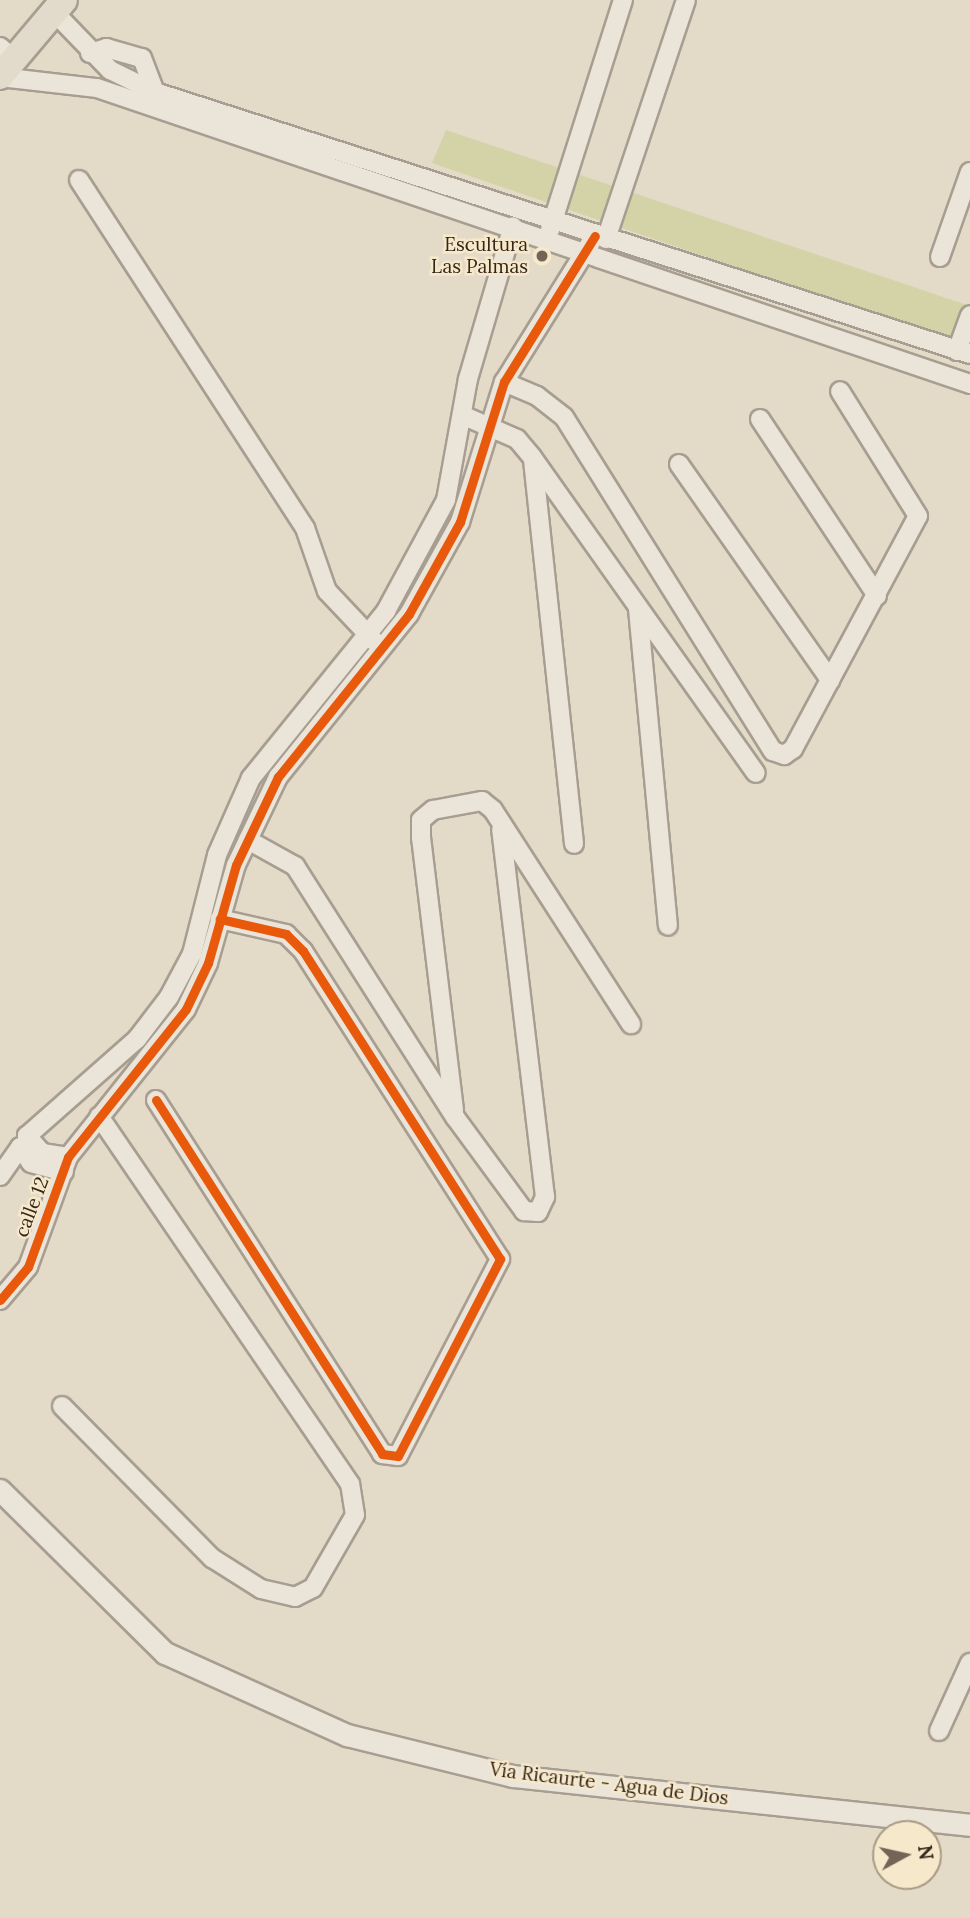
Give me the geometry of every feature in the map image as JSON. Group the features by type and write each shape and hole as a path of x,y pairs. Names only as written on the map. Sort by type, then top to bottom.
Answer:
{"main road":[{"path":"4,65 59,6"}],"street":[{"path":"547,238 555,220 623,0"},
{"path":"513,226 462,415 446,500 410,574 366,635 251,778 217,855 200,958 186,1009 99,1116 66,1165 42,1153 27,1136 137,1039 200,958 220,919 236,865 278,776 383,649 460,522 504,382 533,328 601,238 686,0"},
{"path":"59,6 90,53 119,77 155,92 966,355"},
{"path":"90,53 106,48 142,58 155,92"},
{"path":"4,65 97,88 513,226 966,382 970,315"},
{"path":"940,257 970,172"},
{"path":"79,180 305,528 327,591 366,635 383,649"},
{"path":"504,382 537,396 564,417 773,751 784,755 793,749 918,516 839,391"},
{"path":"462,415 517,439 533,457 756,773"},
{"path":"760,419 877,596"},
{"path":"533,457 575,844"},
{"path":"679,464 831,680"},
{"path":"637,606 668,926"},
{"path":"455,1117 421,820 433,810 482,801 631,1024"},
{"path":"248,840 295,866 455,1117 524,1212 538,1212 545,1197 501,830"},
{"path":"217,855 236,865"},
{"path":"156,1100 382,1454 398,1456 500,1259 303,951 286,934 220,919"},
{"path":"62,1406 212,1558 261,1589 295,1597 313,1588 355,1515 350,1484 99,1116"},
{"name":"calle 12","path":"0,1176 20,1147 31,1163 66,1165 28,1267 0,1300"},
{"name":"Vía Ricaurte - Agua de Dios","path":"0,1490 165,1653 347,1735 513,1776 970,1825"},
{"path":"939,1731 970,1663"}],"green space":[{"path":"446,130 970,306 970,347 432,163"}],"cycle path":[{"path":"0,1300 28,1267 68,1157 186,1009 208,963 236,865 278,777 409,614 460,522 504,382 595,236"},
{"path":"156,1100 382,1454 398,1456 500,1259 303,951 286,934 220,919"}],"place":[{"name":"Escultura Las Palmas","path":"542,256"}]}
